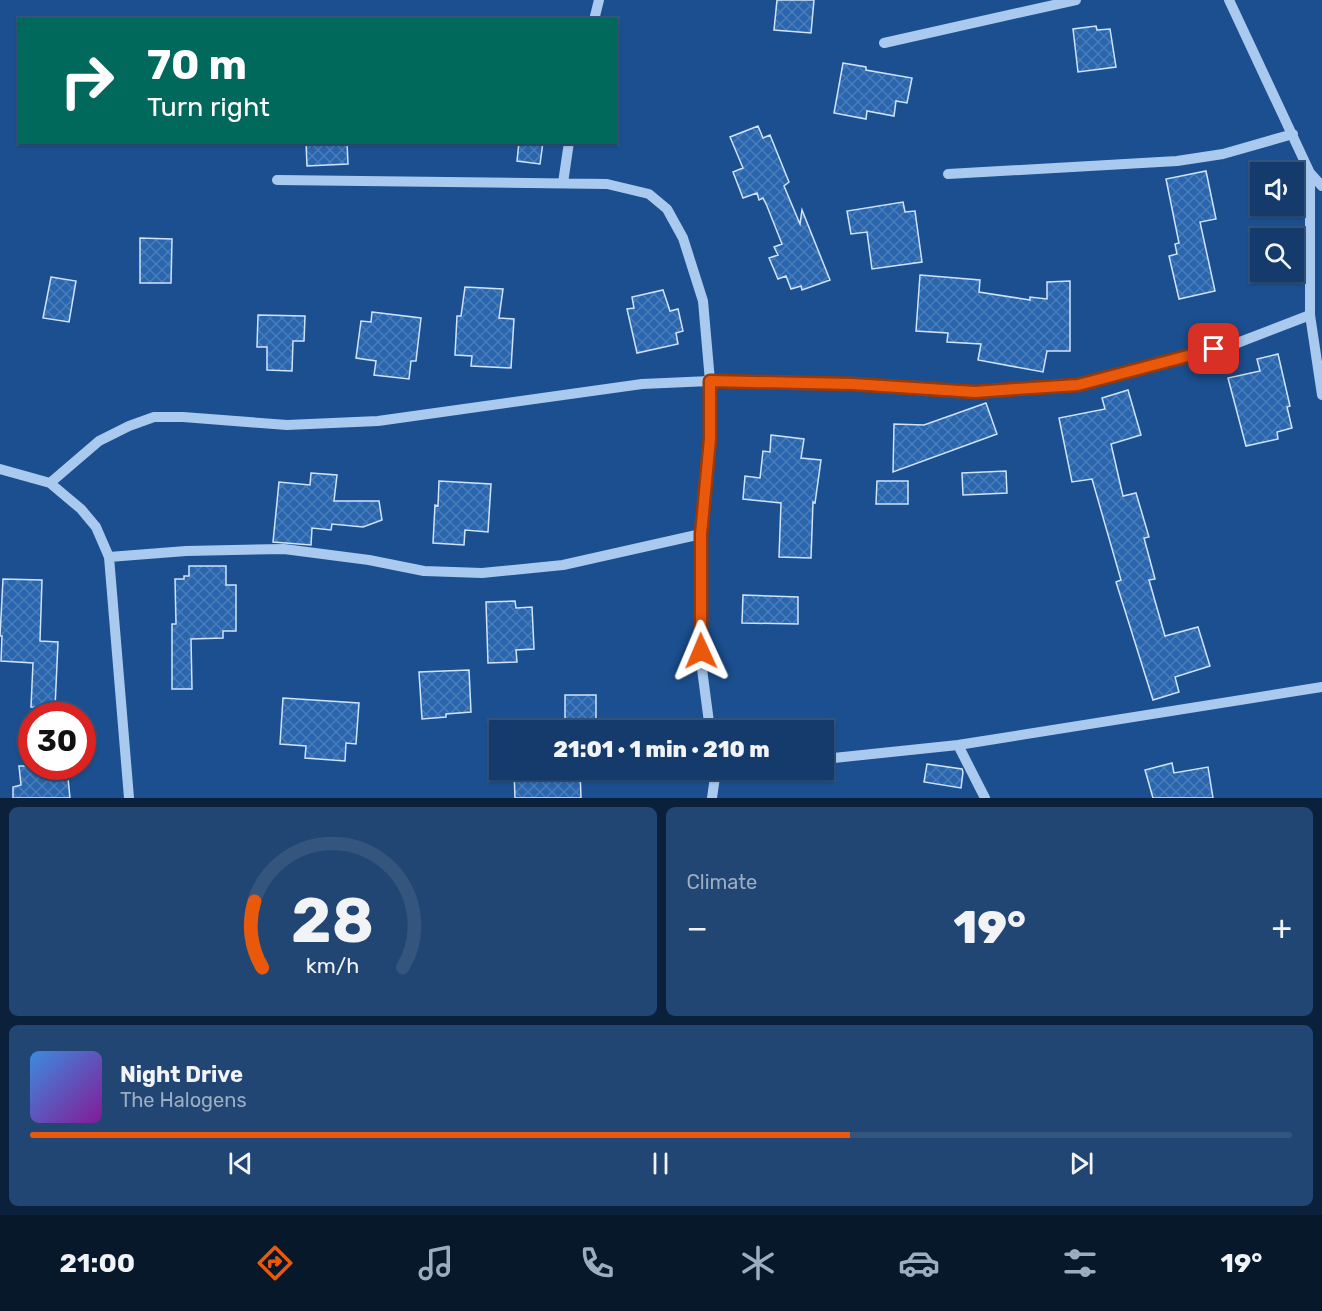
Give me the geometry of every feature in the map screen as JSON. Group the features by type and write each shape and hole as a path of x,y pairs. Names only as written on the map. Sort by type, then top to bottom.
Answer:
{"street":[{"path":"594,18 598,0"},
{"path":"884,43 1076,0"},
{"path":"1229,0 1310,173 1322,186"},
{"path":"948,174 1177,161 1223,154 1293,134"},
{"path":"563,183 569,144"},
{"path":"1310,173 1310,315 1322,395"},
{"path":"277,180 607,184 649,194 667,209 683,238 703,301 710,381 710,439 701,534 702,669 709,720"},
{"path":"50,483 99,441 154,417 287,425 378,421 642,384 710,381 852,384 975,392 1078,385 1232,345 1310,315"},
{"path":"0,469 50,483 81,509 96,527 109,557 129,798"},
{"path":"109,557 186,551 284,549 369,560 424,571 483,573 563,565 701,534"},
{"path":"834,758 958,745 1322,687"},
{"path":"958,745 985,798"},
{"path":"712,798 717,780"}],"building":[{"path":"777,0 814,0 811,33 774,30"},
{"path":"1096,26 1097,30 1110,29 1116,67 1078,72 1073,29"},
{"path":"843,63 866,67 866,70 912,78 907,103 896,101 894,116 867,111 866,119 834,113"},
{"path":"758,126 763,138 770,135 789,182 784,186 800,224 802,210 830,280 802,290 801,286 791,289 786,276 778,279 769,258 778,255 774,247 782,244 767,206 763,198 759,200 757,193 743,198 733,172 743,168 730,137"},
{"path":"306,144 347,144 348,164 307,166"},
{"path":"519,144 543,144 540,164 517,161"},
{"path":"1206,171 1216,219 1200,222 1215,291 1179,299 1169,256 1177,254 1175,244 1179,243 1166,179"},
{"path":"903,202 905,212 915,211 922,262 872,269 867,232 851,234 847,211"},
{"path":"140,238 172,239 171,283 140,283"},
{"path":"920,275 980,280 979,292 1030,300 1030,297 1047,299 1047,282 1070,281 1070,351 1047,351 1043,372 978,360 981,344 947,342 948,333 916,331"},
{"path":"51,277 76,281 69,322 43,318"},
{"path":"465,287 503,289 499,318 514,319 511,368 471,366 472,356 455,355 457,316 461,316"},
{"path":"663,290 670,311 678,309 683,331 676,333 678,344 637,353 627,309 634,308 632,297"},
{"path":"372,312 421,318 416,361 411,361 409,379 374,375 376,361 356,358 361,321 371,322"},
{"path":"258,315 305,316 304,341 293,341 292,371 267,370 267,347 257,347"},
{"path":"1278,354 1290,406 1287,407 1292,428 1277,432 1278,439 1246,446 1228,378 1260,371 1257,359"},
{"path":"1128,390 1141,435 1111,444 1123,496 1136,493 1149,537 1144,538 1155,579 1149,580 1165,636 1198,627 1210,666 1175,677 1179,692 1153,700 1116,582 1121,580 1092,479 1072,482 1059,418 1105,409 1102,398"},
{"path":"986,403 997,434 893,472 894,424 924,425"},
{"path":"771,435 804,439 801,458 821,460 815,503 813,502 811,558 779,557 781,503 743,499 745,476 760,478 763,451 770,452"},
{"path":"1006,471 1007,493 963,495 962,473"},
{"path":"311,473 337,475 334,501 379,501 382,520 363,527 332,524 331,530 312,528 311,545 273,542 279,482 310,485"},
{"path":"439,481 491,484 488,532 465,530 464,545 433,543"},
{"path":"877,481 908,481 908,504 876,504"},
{"path":"189,566 226,566 226,585 236,585 236,631 223,631 223,638 191,639 192,689 172,689 172,624 176,624 175,579 184,579 184,576 189,576"},
{"path":"3,579 42,580 40,641 58,642 55,702 31,702 33,663 1,661 2,636 0,636"},
{"path":"743,595 798,597 798,624 742,623"},
{"path":"515,601 516,608 532,607 534,649 516,650 517,662 488,663 486,602"},
{"path":"469,670 471,712 422,719 419,672"},
{"path":"565,695 596,695 596,720 565,720"},
{"path":"283,698 359,703 356,744 346,743 345,761 305,758 306,746 280,744"},
{"path":"1172,763 1174,773 1208,767 1213,798 1153,798 1145,770"},
{"path":"927,764 962,769 961,788 924,782"},
{"path":"20,780 68,780 70,798 13,798 13,787 21,785"},
{"path":"514,780 580,780 581,798 515,798"}],"route":[{"path":"701,651 701,534 710,439 710,381 852,384 975,392 1078,385 1214,349"}]}
